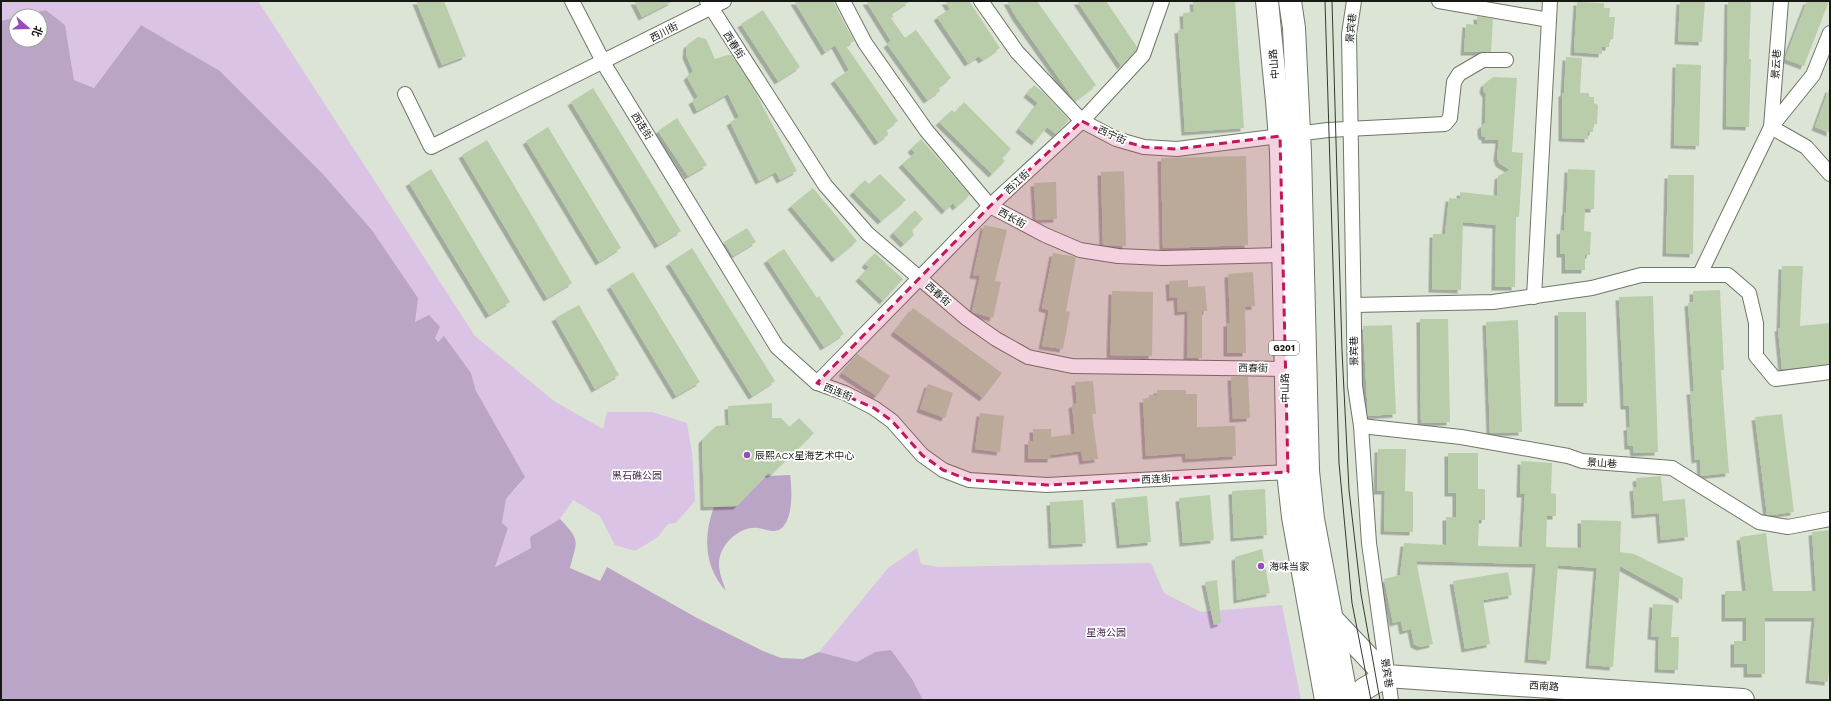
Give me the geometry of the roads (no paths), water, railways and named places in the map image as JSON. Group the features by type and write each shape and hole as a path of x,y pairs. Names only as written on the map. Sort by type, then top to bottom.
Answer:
{"main road":[{"name":"中山路","path":"1267,1 1290,135 1308,471 1312,519 1347,700"},
{"name":"中山路","path":"1290,1 1294,28 1283,255 1288,472 1293,517 1328,698"},
{"path":"1331,618 1386,676 1364,689 1354,700"},
{"name":"西南路","path":"1386,676 1681,698 1743,700"}],"street":[{"name":"西连街","path":"572,1 604,62 777,347 817,383 845,393 874,408 892,421 922,455 943,470 969,480 1047,485 1288,472"},
{"name":"西川街","path":"405,94 432,147 604,62 709,5 724,1"},
{"name":"西长街","path":"843,1 865,43 926,130 990,206 1044,235 1080,250 1118,256 1163,258 1283,255"},
{"name":"西宁街","path":"981,1 1017,52 1082,121 1116,139 1144,147 1177,149 1349,129 1445,124 1450,118 1454,82 1460,74 1483,60 1506,60"},
{"name":"西江街","path":"817,383 990,206 1082,121 1143,55 1162,1"},
{"name":"景宾巷","path":"1354,1 1349,34 1349,129 1355,386 1361,426 1369,543 1386,676 1391,700"},
{"path":"1439,1 1549,20"},
{"path":"1534,297 1550,1"},
{"name":"景云巷","path":"1771,127 1781,1"},
{"name":"西春街","path":"709,5 825,185 868,234 966,318 996,339 1028,357 1072,366 1285,369"},
{"path":"1700,274 1771,127 1813,75 1830,33"},
{"path":"1771,127 1806,147 1828,167"},
{"path":"1354,305 1493,302 1592,288 1641,275 1728,275 1749,293 1756,323 1756,356 1775,380 1830,372"},
{"name":"景山巷","path":"1361,426 1461,437 1568,456 1582,462 1672,468 1759,522 1788,527 1830,519"}],"tram line":[{"path":"1325,1 1339,463 1352,603 1371,700"},
{"path":"1332,1 1342,351 1349,490 1361,594 1380,700"}],"place":[{"name":"辰熙ACX星海艺术中心","path":"747,455"},
{"name":"海味当家","path":"1261,566"}],"park label":[{"name":"黑石礁公园","path":"637,475"},
{"name":"星海公园","path":"1106,632"}]}
